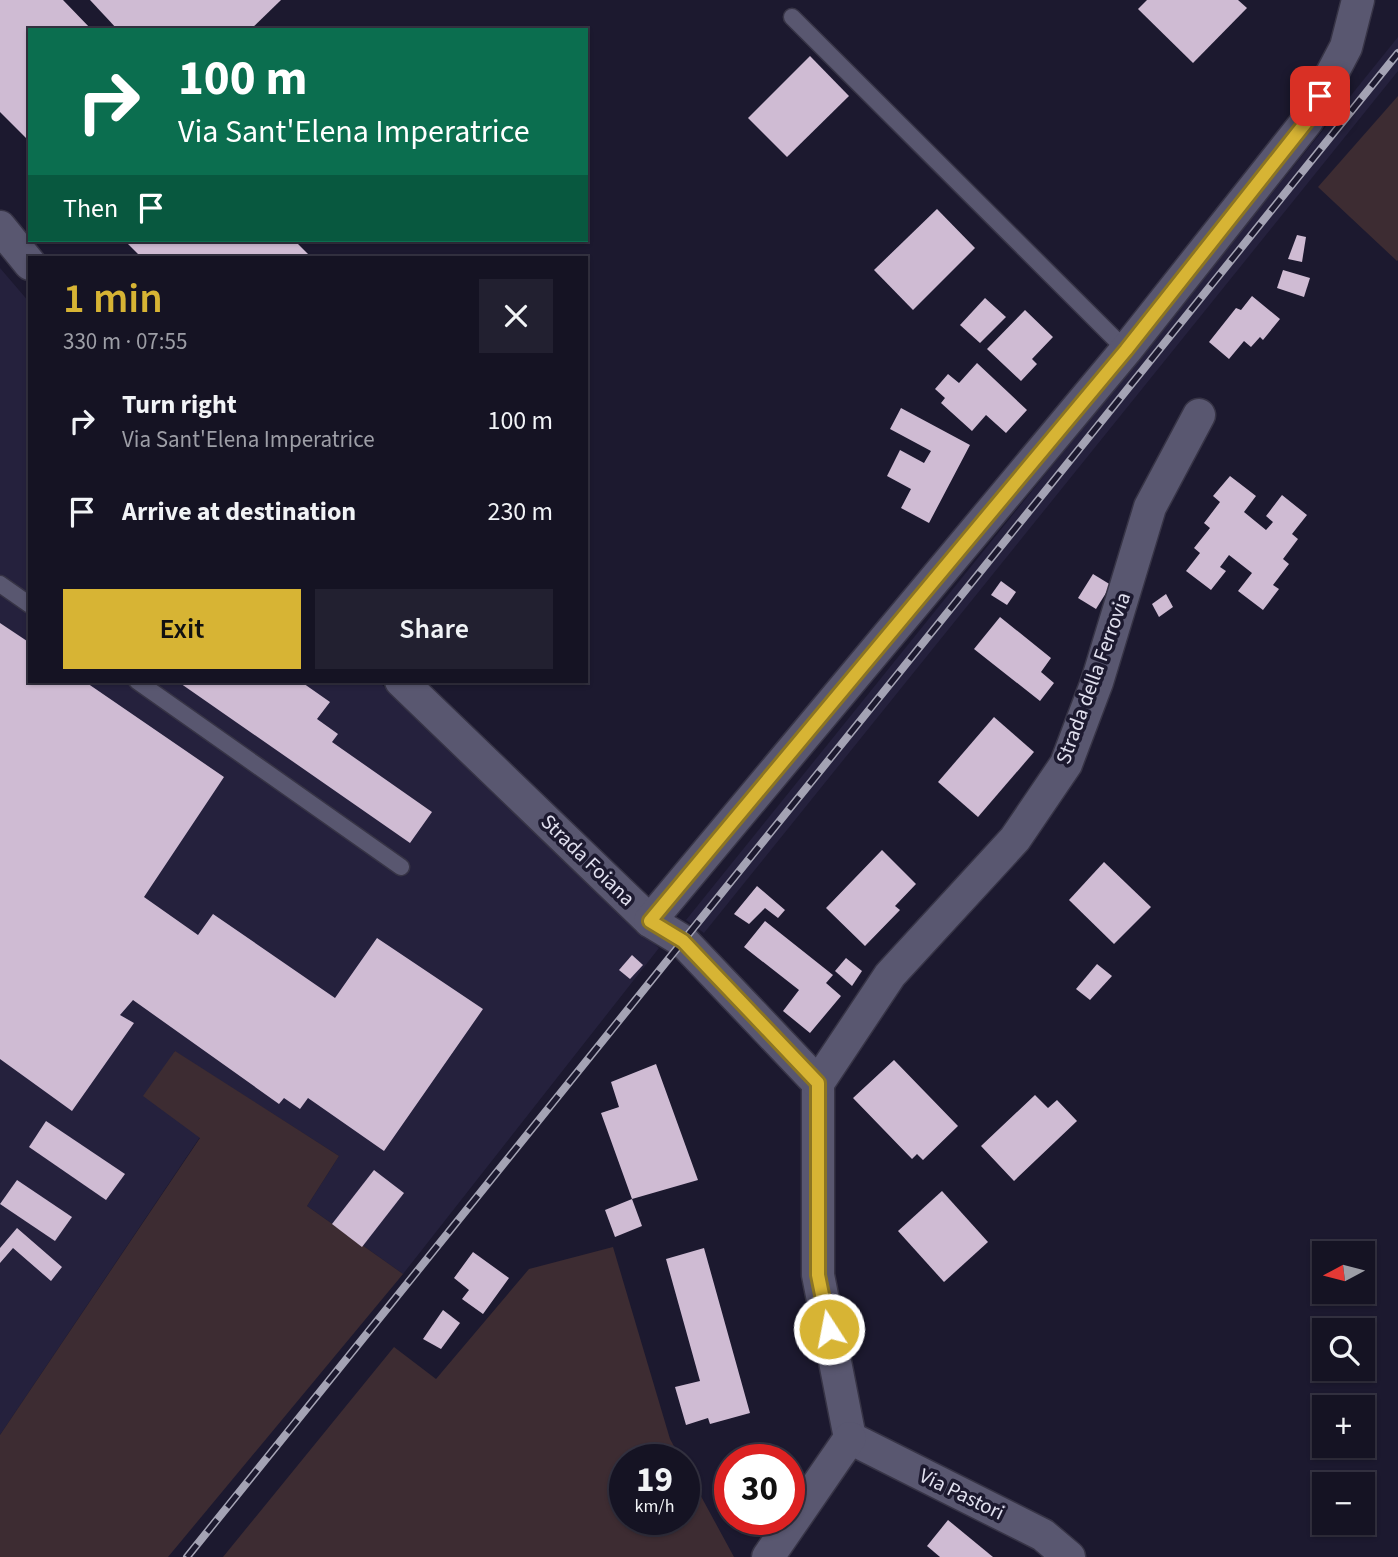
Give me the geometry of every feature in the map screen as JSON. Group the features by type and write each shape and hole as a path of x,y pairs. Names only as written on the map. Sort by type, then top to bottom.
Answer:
{"street":[{"path":"650,921 1126,350 1307,121 1346,47 1358,0"},
{"path":"0,227 28,262"},
{"name":"Strada della Ferrovia","path":"818,1083 890,975 1015,839 1066,764 1097,682 1150,507 1199,415"},
{"name":"Strada Foiana","path":"403,683 650,921 683,941 818,1083"},
{"path":"768,1557 850,1438 818,1275 818,1083"},
{"name":"Via Pastori","path":"850,1438 1043,1535 1069,1557"}],"lane":[{"path":"792,17 1126,350"},
{"path":"0,584 28,604"},
{"path":"140,683 401,867"}],"shaded area":[{"path":"1398,37 1398,71 704,933 686,920"},
{"path":"1398,96 1398,260 1397,261 1318,187"},
{"path":"0,268 28,301 28,683 380,683 659,948 403,1274 307,1206 339,1156 174,1051 200,1137 0,1435"},
{"path":"175,1051 339,1156 307,1206 403,1274 168,1557 0,1557 0,1435 200,1138 143,1096"},
{"path":"613,1247 673,1444 609,1444 609,1535 700,1535 700,1494 714,1520 714,1535 722,1535 734,1557 223,1557 394,1347 436,1379 529,1269"}],"building":[{"path":"0,0 63,0 90,28 28,28 28,140 0,112"},
{"path":"90,0 281,0 252,28 116,28"},
{"path":"1147,0 1238,0 1247,8 1193,63 1138,9"},
{"path":"810,56 849,96 787,157 748,118"},
{"path":"937,209 975,248 913,310 874,270"},
{"path":"1297,235 1306,237 1302,262 1288,259"},
{"path":"126,242 296,242 310,256 140,256"},
{"path":"1283,270 1310,278 1304,297 1277,288"},
{"path":"1252,296 1280,319 1263,340 1260,337 1251,347 1244,341 1229,359 1209,342 1236,308 1241,310"},
{"path":"985,298 1006,317 980,343 960,325"},
{"path":"1025,310 1053,337 1032,359 1037,364 1021,381 987,349"},
{"path":"977,363 1027,410 1006,433 986,415 972,431 941,403 945,398 935,389 948,374 959,383"},
{"path":"901,408 970,445 929,523 901,508 911,489 887,476 900,450 924,463 931,451 890,429"},
{"path":"1230,476 1256,496 1244,512 1266,530 1273,522 1266,516 1282,495 1307,515 1292,534 1298,539 1283,559 1289,564 1273,585 1279,589 1263,610 1238,591 1252,573 1229,555 1220,567 1226,571 1211,590 1186,571 1200,553 1194,548 1210,528 1204,523 1220,502 1213,496"},
{"path":"1093,574 1111,585 1096,609 1078,598"},
{"path":"1001,581 1016,592 1007,605 991,595"},
{"path":"1166,594 1173,607 1159,617 1152,604"},
{"path":"1000,617 1051,658 1041,672 1054,683 1040,701 974,649"},
{"path":"0,623 28,642 28,683 87,683 224,777 144,897 198,935 213,914 335,998 377,938 483,1009 384,1151 308,1098 300,1109 284,1098 279,1104 133,1000 120,1015 134,1023 72,1111 0,1059"},
{"path":"180,683 303,683 330,702 317,719 338,734 332,742 432,812 410,843"},
{"path":"994,717 1034,752 978,817 938,782"},
{"path":"882,850 916,884 895,906 900,910 865,946 826,908"},
{"path":"1104,862 1151,907 1114,944 1069,900"},
{"path":"757,886 785,910 778,918 765,908 749,924 734,914"},
{"path":"765,921 833,975 826,983 841,996 810,1033 783,1011 799,990 744,947"},
{"path":"632,955 643,965 630,979 619,970"},
{"path":"846,958 862,971 852,986 835,971"},
{"path":"1097,964 1112,976 1090,1000 1076,989"},
{"path":"894,1060 958,1126 923,1160 917,1154 912,1159 853,1098"},
{"path":"656,1064 698,1180 632,1199 601,1113 619,1107 611,1082"},
{"path":"1035,1095 1048,1108 1057,1100 1077,1121 1014,1181 981,1146"},
{"path":"46,1121 125,1174 106,1200 29,1147"},
{"path":"374,1170 404,1193 362,1247 332,1224"},
{"path":"17,1180 72,1217 55,1241 0,1204"},
{"path":"942,1191 988,1242 944,1282 898,1231"},
{"path":"632,1199 642,1226 615,1237 605,1210"},
{"path":"17,1228 62,1267 51,1281 13,1248 0,1263 0,1248"},
{"path":"704,1248 750,1413 710,1424 708,1418 686,1425 675,1387 700,1381 666,1259"},
{"path":"473,1252 509,1278 483,1314 462,1299 469,1290 454,1278"},
{"path":"443,1310 460,1323 441,1349 423,1339"},
{"path":"948,1520 993,1557 940,1557 927,1546"}],"railway":[{"path":"187,1557 1398,53"}],"route":[{"path":"829,1329 818,1275 818,1083 683,941 650,921 1163,306 1307,121 1320,96"}]}
